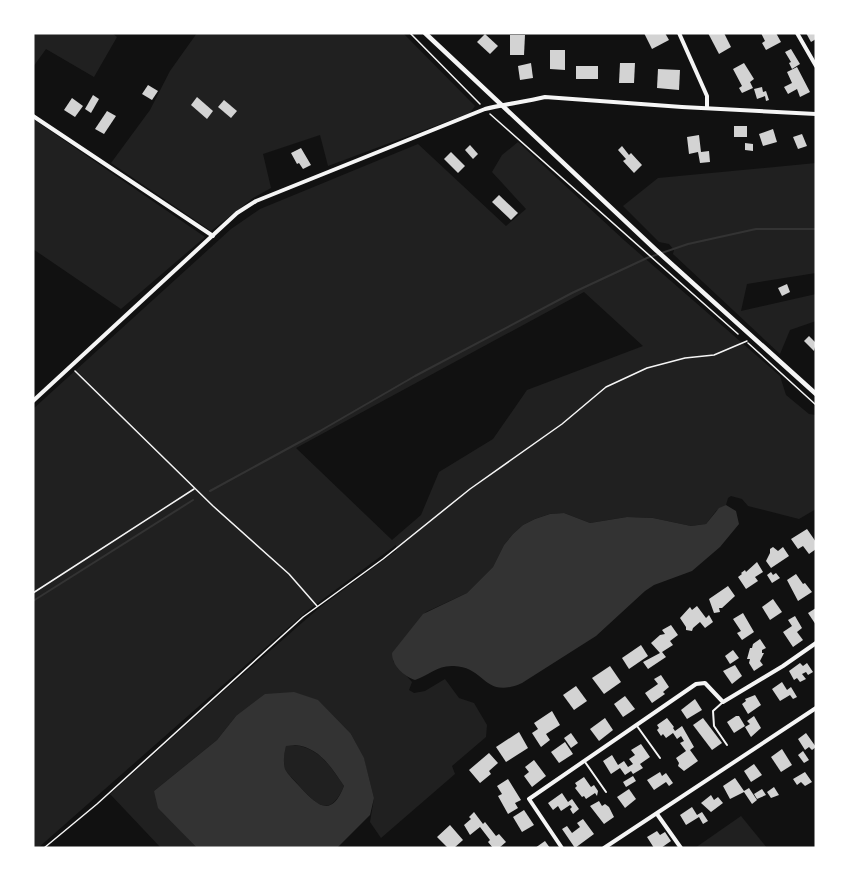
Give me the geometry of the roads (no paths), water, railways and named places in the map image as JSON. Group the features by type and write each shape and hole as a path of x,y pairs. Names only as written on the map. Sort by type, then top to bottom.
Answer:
{"street":[{"path":"425,33 656,250 816,394"},
{"path":"679,33 707,96 707,108"},
{"path":"797,33 816,66"},
{"path":"33,401 237,213 256,201 485,109 500,105 527,103 545,97 816,114"},
{"path":"33,116 213,236"},
{"path":"562,848 529,799 696,684 705,683 723,702 816,643"},
{"path":"604,848 816,708"},
{"path":"657,814 681,848"}],"lane":[{"path":"723,702 713,711 714,726 727,745"},
{"path":"637,724 660,758"},
{"path":"584,761 606,792"}],"waterway":[{"path":"210,491 415,376 572,293 647,258 688,244 756,229 816,229"},
{"path":"33,601 193,500"}]}
